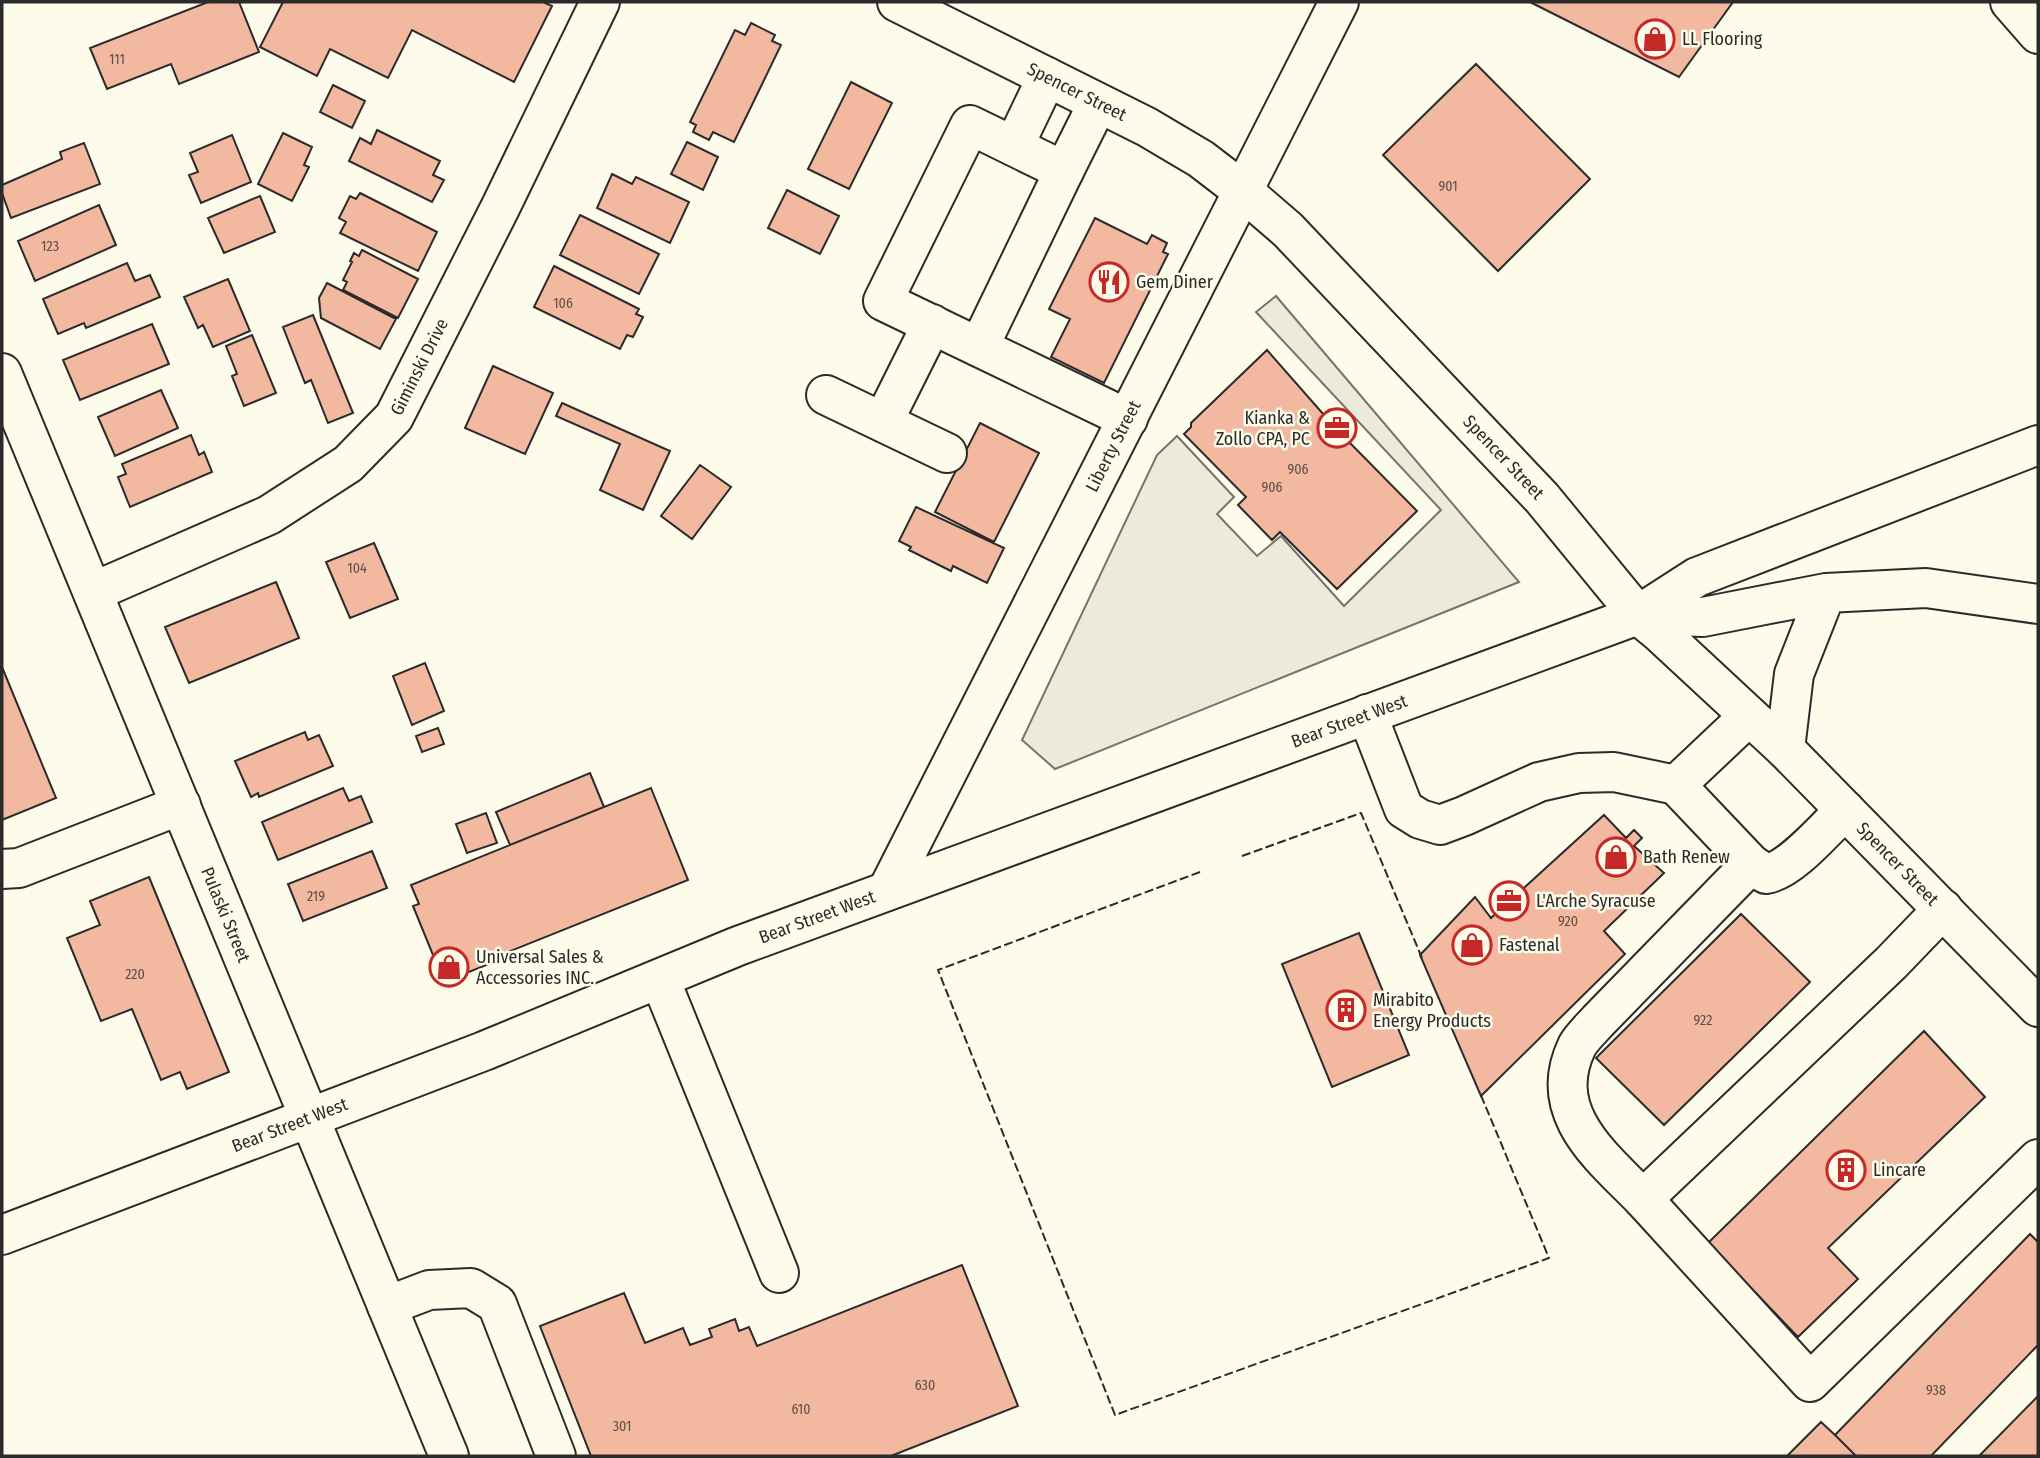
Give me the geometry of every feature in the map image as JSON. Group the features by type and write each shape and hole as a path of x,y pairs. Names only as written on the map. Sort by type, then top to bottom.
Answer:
{"main road":[{"name":"Giminski Drive","path":"93,592 269,515 348,464 394,417 600,2"},
{"name":"Spencer Street","path":"897,2 1147,127 1201,159 1244,192 1287,230 1542,498 1637,615 1785,749 2038,1007"},
{"name":"Liberty Street","path":"887,891 1339,2"},
{"path":"2010,2 2038,34"},
{"path":"1014,146 1047,77"},
{"path":"979,348 1098,103"},
{"path":"1064,171 970,125 883,300 1128,419"},
{"path":"883,422 932,324"},
{"name":"Pulaski Street","path":"2,373 449,1456"},
{"path":"826,395 947,453"},
{"path":"1637,615 1697,577 2038,445"},
{"path":"1637,615 1703,617 1826,593 1926,588 2038,604"},
{"path":"1785,749 1794,674 1826,593"},
{"name":"Bear Street West","path":"2,1235 485,1051 738,946 1637,615"},
{"path":"1367,714 1404,809 1420,819 1440,825 1539,782 1579,773 1614,772 1676,785 1751,863 1766,874 1776,872 1845,810"},
{"path":"1676,785 1749,716"},
{"path":"2,869 19,868 181,805"},
{"path":"1751,863 1578,1044 1570,1068 1567,1091 1573,1115 1585,1139 1810,1382 2038,1159"},
{"path":"1643,1199 1943,909"},
{"path":"660,979 779,1273"},
{"path":"387,1306 429,1290 471,1288 497,1304 556,1456"}],"shaded area":[{"path":"1276,296 1519,582 1055,769 1022,740 1157,455 1177,436 1234,497 1217,514 1257,556 1281,536 1344,606 1441,510 1256,312"}],"building":[{"path":"208,2 239,2 259,52 179,84 171,64 107,89 90,48"},
{"path":"283,2 543,2 552,6 514,82 412,30 388,78 330,49 317,76 260,47"},
{"name":"LL Flooring","path":"1530,2 1733,2 1679,77"},
{"path":"751,23 775,35 772,41 781,45 734,142 713,132 709,140 693,132 696,125 690,122 735,30 745,35"},
{"path":"1476,64 1590,179 1498,271 1383,155"},
{"path":"851,82 892,103 849,189 808,169"},
{"path":"333,85 365,101 352,128 320,112"},
{"path":"377,130 440,161 433,175 444,180 432,202 349,161 360,138 371,144"},
{"path":"283,133 312,147 304,165 309,167 292,201 258,184"},
{"path":"232,135 251,182 201,203 189,175 198,172 190,153"},
{"path":"687,142 718,157 703,190 671,174"},
{"path":"84,143 100,184 11,218 2,193 2,185 62,159 60,152"},
{"path":"612,174 632,184 636,177 689,202 670,243 597,208"},
{"path":"787,190 839,216 820,254 768,228"},
{"path":"360,193 437,232 418,271 340,233 346,222 339,218 350,196 356,199"},
{"path":"260,196 275,232 224,253 208,218"},
{"path":"99,205 116,245 35,281 18,241"},
{"path":"580,215 659,254 639,294 560,255"},
{"name":"Gem Diner","path":"1095,218 1147,244 1152,235 1167,243 1163,252 1168,254 1104,383 1051,357 1070,319 1049,309"},
{"path":"362,250 418,279 398,318 343,290 347,282 343,280 352,262 350,261 354,253 359,256"},
{"path":"127,263 135,281 150,275 160,297 86,328 84,323 58,334 43,299"},
{"path":"554,266 639,309 636,314 643,317 633,337 627,335 620,349 534,307"},
{"path":"228,279 250,331 213,347 203,325 198,328 184,297"},
{"path":"327,283 396,319 380,349 321,318 319,298"},
{"path":"313,315 353,413 328,423 311,380 305,383 283,327"},
{"path":"152,324 169,364 80,400 63,360"},
{"path":"252,335 276,393 244,406 232,376 237,374 226,346"},
{"path":"1267,350 1324,415 1329,410 1355,436 1349,442 1417,511 1337,589 1280,532 1272,540 1238,505 1246,497 1184,434 1191,427 1191,423"},
{"path":"493,366 553,393 525,454 465,428"},
{"path":"161,390 178,428 115,456 98,417"},
{"path":"562,403 670,451 643,510 600,490 620,444 556,416"},
{"path":"980,423 1039,453 994,542 935,512"},
{"path":"191,435 199,455 204,452 212,472 130,507 118,477 126,474 122,464"},
{"path":"700,465 731,487 692,539 661,516"},
{"path":"916,507 1004,548 987,583 953,566 951,571 909,550 911,547 899,541"},
{"path":"374,543 398,599 350,618 326,562"},
{"path":"276,582 299,638 189,683 165,627"},
{"path":"425,663 444,711 412,725 393,676"},
{"path":"2,667 56,798 2,820"},
{"path":"438,728 444,744 422,752 416,736"},
{"path":"305,732 308,740 319,735 333,766 259,797 258,793 251,797 235,761"},
{"path":"590,773 604,807 510,845 496,812"},
{"path":"343,788 349,801 361,796 372,822 278,860 262,822"},
{"path":"651,788 688,880 488,960 489,964 444,982 413,906 419,904 411,885"},
{"path":"486,813 497,843 467,853 456,824"},
{"path":"1604,815 1626,838 1634,830 1642,838 1634,846 1664,873 1604,931 1625,954 1481,1096 1420,955 1475,897 1491,918"},
{"path":"372,851 387,888 303,921 288,884"},
{"path":"149,877 229,1072 187,1089 180,1072 161,1080 132,1009 101,1021 67,938 100,925 90,901"},
{"path":"1741,914 1810,982 1664,1125 1596,1058"},
{"name":"Mirabito Energy Products","path":"1359,933 1409,1055 1332,1087 1282,964"},
{"name":"Lincare","path":"1924,1031 1985,1097 1828,1248 1858,1279 1798,1337 1708,1243"},
{"path":"2030,1234 2038,1242 2038,1345 1931,1456 1856,1456 1835,1435"},
{"path":"962,1265 1018,1406 891,1456 591,1456 540,1326 624,1293 645,1343 683,1328 690,1345 712,1337 709,1329 735,1319 739,1331 749,1327 757,1346"},
{"path":"2038,1396 2038,1456 1979,1456"},
{"path":"1821,1422 1835,1435 1856,1456 1787,1456"}],"fence":[{"path":"1242,856 1361,813 1422,958"},
{"path":"1200,872 938,970 1115,1415 1549,1258 1480,1093"}],"place":[{"name":"LL Flooring","path":"1655,39"},
{"name":"Gem Diner","path":"1109,282"},
{"name":"Kianka & Zollo CPA, PC","path":"1337,428"},
{"name":"Bath Renew","path":"1616,857"},
{"name":"L'Arche Syracuse","path":"1509,901"},
{"name":"Fastenal","path":"1472,945"},
{"name":"Universal Sales & Accessories INC.","path":"449,967"},
{"name":"Mirabito Energy Products","path":"1346,1010"},
{"name":"Lincare","path":"1846,1170"}]}
